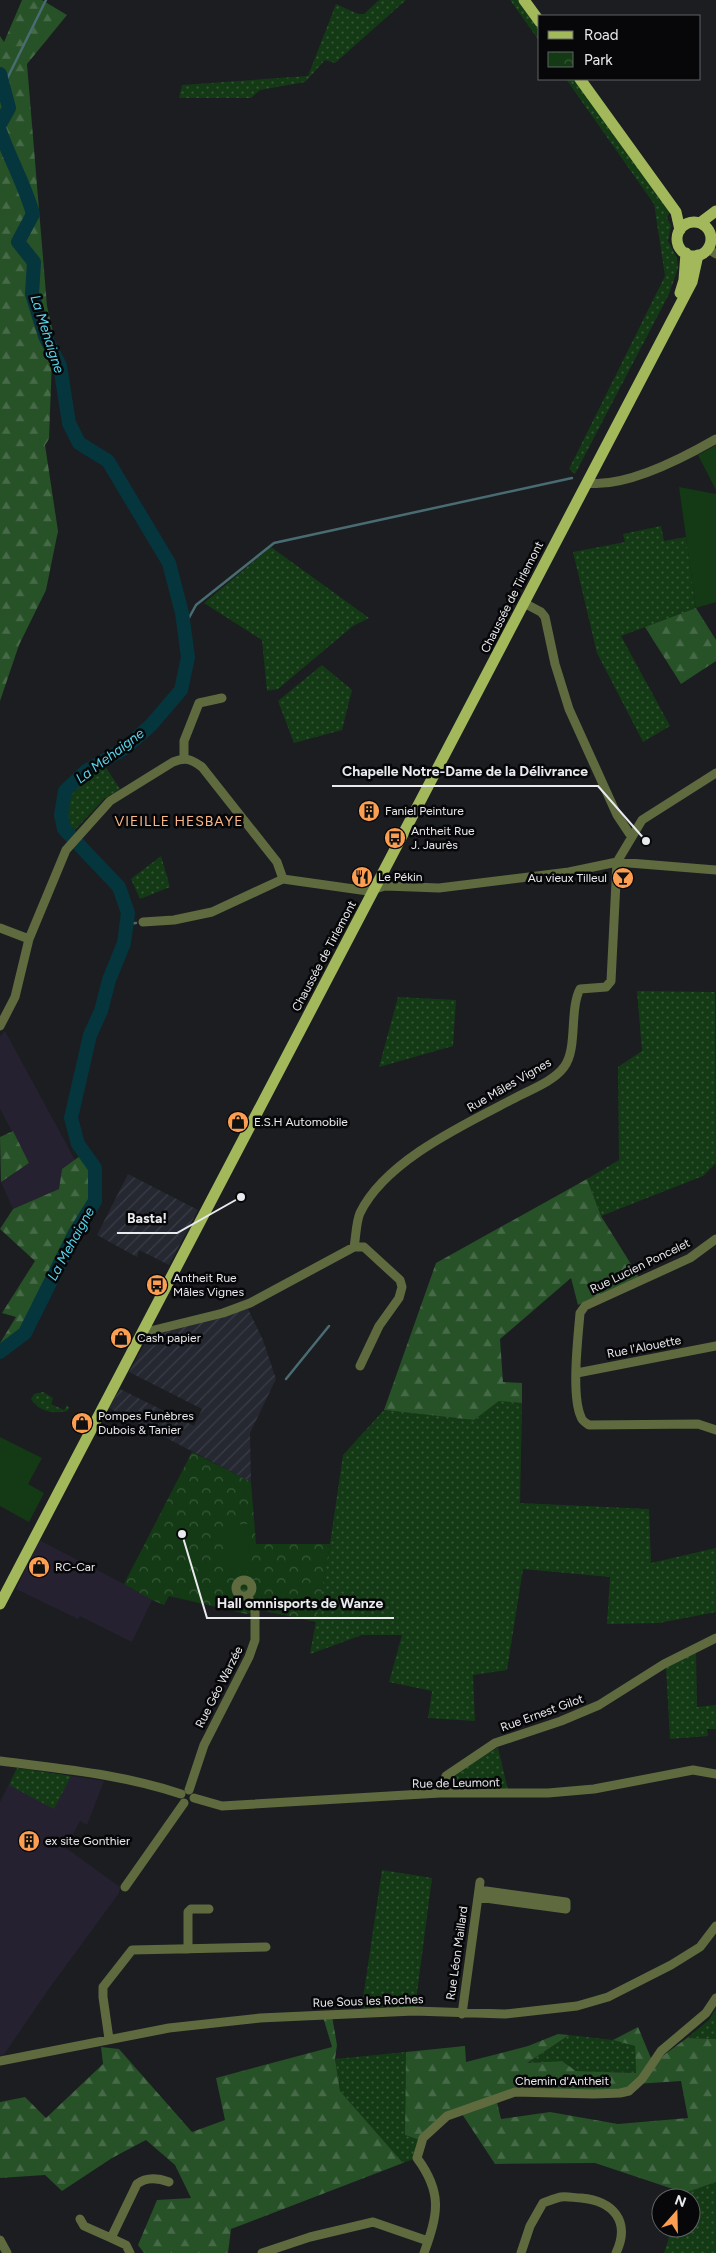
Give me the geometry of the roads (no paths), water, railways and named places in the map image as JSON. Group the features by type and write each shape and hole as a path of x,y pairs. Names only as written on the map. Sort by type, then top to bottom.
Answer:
{"main road":[{"path":"524,0 538,19"},
{"path":"581,80 676,212"},
{"path":"680,230 716,211"},
{"name":"Chaussée de Tirlemont","path":"0,1604 707,253 713,229 676,212"},
{"name":"Chaussée de Tirlemont","path":"671,320 684,280 686,253 678,243 680,230 676,212"},
{"path":"686,253 707,253"}],"street":[{"path":"587,483 601,485 658,468 716,439"},
{"path":"524,603 541,612 545,617 569,708 617,815 631,836"},
{"path":"184,758 184,741 199,703 222,698"},
{"path":"0,1026 15,997 29,939 66,850 82,829 110,801 137,783 184,758 193,760 202,767 277,862 283,880"},
{"path":"617,862 642,820 716,773"},
{"path":"142,922 174,920 212,912 283,880 368,892 385,886 439,888 569,872 617,862 716,870"},
{"name":"Rue Mâles Vignes","path":"354,1247 359,1215 376,1187 395,1169 476,1118 553,1077 565,1066 571,1044 576,997 580,989 606,987 612,981 617,862"},
{"path":"0,928 29,939"},
{"name":"Rue Lucien Poncelet","path":"716,1239 690,1258 585,1306 580,1313 577,1373 577,1405 581,1419 589,1425 698,1424 716,1430"},
{"path":"145,1328 150,1331 223,1313 250,1303 354,1247 364,1247 386,1265 400,1280 402,1287 399,1298 379,1326 360,1366"},
{"name":"Rue l'Alouette","path":"577,1373 716,1346"},
{"name":"Rue Géo Warzée","path":"184,1796 204,1745 250,1657 255,1640 255,1606 246,1596"},
{"name":"Rue Ernest Gilot","path":"440,1793 446,1776 494,1743 561,1721 599,1705 664,1664 716,1638"},
{"path":"0,1761 118,1776 150,1783 184,1796 125,1887"},
{"name":"Rue de Leumont","path":"184,1796 194,1794 194,1798 222,1806 440,1793 548,1793 594,1789 693,1770 716,1774"},
{"name":"Rue Léon Maillard","path":"479,1889 566,1902 566,1909 479,1889"},
{"name":"Rue Léon Maillard","path":"462,2014 479,1889"},
{"path":"188,1949 188,1912 191,1909 209,1909"},
{"name":"Rue Sous les Roches","path":"0,2061 170,2028 260,2018 414,2011 462,2014 550,2011 577,2006 608,1997 671,1965 700,1947 716,1926"},
{"path":"109,2039 103,1987 132,1950 266,1947"},
{"name":"Chemin d'Antheit","path":"424,2253 436,2215 436,2196 430,2175 417,2158 423,2138 447,2116 515,2092 620,2093 629,2091 648,2071 661,2051 706,2012 716,1998"},
{"path":"111,2238 136,2184 144,2180 158,2178 169,2182"},
{"path":"521,2253 530,2226 543,2203 563,2197 594,2200 612,2209 621,2223 621,2242 616,2253"},
{"path":"80,2219 84,2226 126,2245 130,2253"},
{"path":"262,2253 310,2237 373,2222 428,2241"},
{"path":"0,2240 7,2253"}],"waterway":[{"path":"3,87 46,0"},
{"name":"La Mehaigne","path":"0,74 9,108 0,124"},
{"name":"La Mehaigne","path":"0,131 33,214 18,242 34,262 32,294 45,336 60,366 69,423 79,443 108,461 169,563 182,613 188,657 181,690 151,725 125,748 86,771 65,791 61,815 64,829 119,887 128,913 124,943 109,980 101,1011 90,1035 71,1118 78,1144 95,1168 95,1201 75,1233 25,1333 0,1352"},
{"path":"184,627 196,605 274,543 572,478"},
{"path":"126,924 136,923"},
{"path":"286,1379 329,1326"}],"place":[{"name":"Faniel Peinture","path":"369,811"},
{"name":"Antheit Rue J. Jaurès","path":"395,838"},
{"name":"Chapelle Notre-Dame de la Délivrance","path":"646,841"},
{"name":"Le Pékin","path":"362,877"},
{"name":"Au vieux Tilleul","path":"623,878"},
{"name":"E.S.H Automobile","path":"238,1122"},
{"name":"Basta!","path":"241,1197"},
{"name":"Antheit Rue Mâles Vignes","path":"157,1285"},
{"name":"Cash papier","path":"121,1338"},
{"name":"Pompes Funèbres Dubois & Tanier","path":"82,1423"},
{"name":"Hall omnisports de Wanze","path":"182,1534"},
{"name":"RC-Car","path":"39,1567"},
{"name":"ex site Gonthier","path":"29,1841"}],"district":[{"name":"VIEILLE HESBAYE","path":"179,821"}]}
